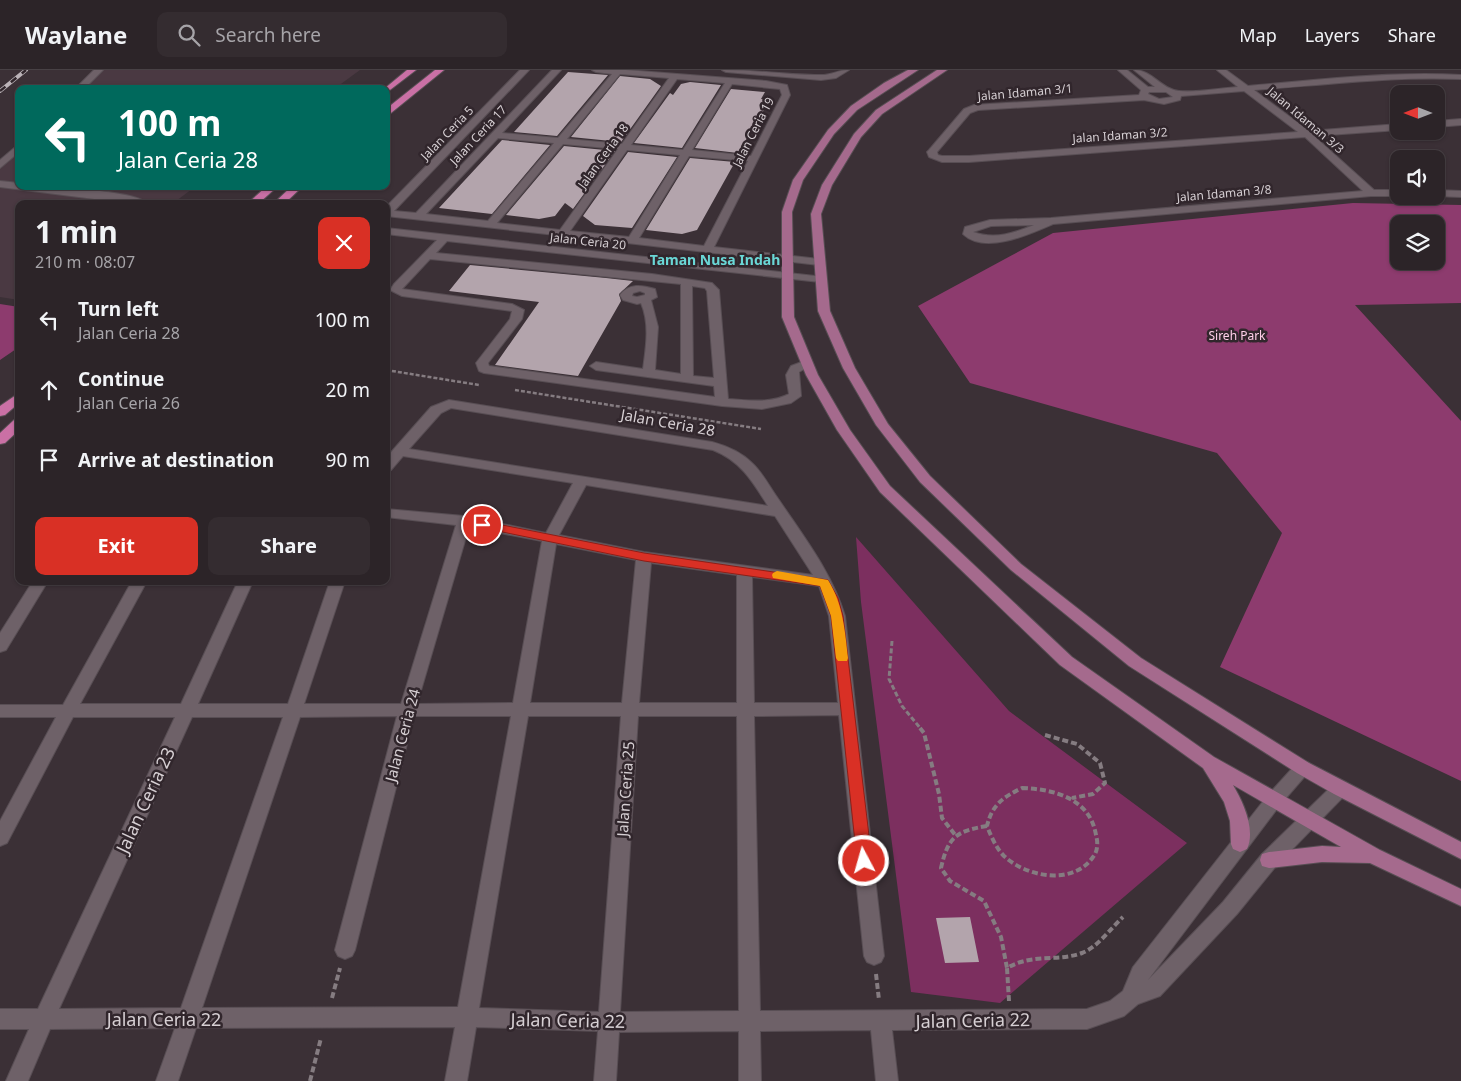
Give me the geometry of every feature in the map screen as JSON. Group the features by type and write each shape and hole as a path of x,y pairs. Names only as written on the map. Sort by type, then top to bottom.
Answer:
{"highway":[{"path":"390,88 412,70"},
{"path":"390,111 440,70"},
{"path":"257,200 268,190"},
{"path":"282,200 294,190"},
{"path":"0,412 15,400"},
{"path":"0,440 15,427"}],"main road":[{"path":"914,70 887,85 854,108 831,132 798,180 787,212 788,318 807,364 844,430 885,489 1066,661 1208,762 1373,856 1461,898"},
{"path":"942,70 879,112 857,136 827,185 816,214 824,312 849,368 882,425 925,479 1016,567 1135,662 1303,768 1461,851"},
{"path":"1208,762 1230,794 1236,808 1240,824 1240,844"},
{"path":"1269,860 1322,854 1373,856"}],"street":[{"path":"83,85 99,70"},
{"name":"Jalan Ceria 5","path":"390,209 525,70"},
{"name":"Jalan Ceria 17","path":"418,217 556,70"},
{"name":"Jalan Ceria 19","path":"596,70 784,87 786,95 708,249"},
{"path":"726,70 821,78 832,76 845,70"},
{"path":"1122,70 1145,93 1165,102 1177,98 1176,94"},
{"path":"1138,70 1164,89 1176,94 1352,80 1439,76 1461,77"},
{"name":"Jalan Idaman 3/3","path":"1221,70 1308,134 1371,193"},
{"path":"1337,70 1352,80"},
{"path":"490,225 618,72"},
{"name":"Jalan Ceria 18","path":"539,266 675,76"},
{"path":"632,241 730,81"},
{"path":"1145,93 1164,89"},
{"name":"Jalan Idaman 3/1","path":"934,157 932,152 967,111 977,107 1145,93"},
{"path":"1445,123 1461,122"},
{"name":"Jalan Idaman 3/2","path":"934,157 942,159 969,159 1390,128"},
{"path":"496,135 754,159"},
{"path":"0,165 15,151"},
{"path":"0,184 15,186"},
{"path":"54,190 134,200"},
{"name":"Jalan Idaman 3/8","path":"1051,221 1004,239 987,240 968,234 969,229 990,223 1051,221 1371,193 1390,193"},
{"path":"1445,194 1461,194"},
{"name":"Jalan Ceria 20","path":"390,214 819,262"},
{"name":"Jalan Ceria 20","path":"390,231 820,279"},
{"path":"444,238 396,290 402,293 512,307 518,310 516,319 482,363 483,368 488,370 722,402 762,405 787,400 795,396 793,369 798,365 807,364"},
{"path":"427,255 652,277 708,285 713,290 722,402"},
{"path":"649,374 652,324 647,295 652,277"},
{"path":"686,281 687,379"},
{"path":"596,366 720,383"},
{"name":"Jalan Ceria 28","path":"390,462 436,410 449,404 693,442 726,450 737,456 749,467 811,558 832,598 837,616 874,956"},
{"path":"400,451 779,512"},
{"path":"456,1081 550,538 580,481"},
{"path":"390,513 464,521 644,557 824,582"},
{"name":"Jalan Ceria 24","path":"345,950 407,710 464,521"},
{"name":"Jalan Ceria 25","path":"605,1081 630,710 644,557"},
{"path":"744,570 750,1081"},
{"path":"0,646 38,585"},
{"path":"0,838 138,585"},
{"name":"Jalan Ceria 23","path":"17,1081 244,585"},
{"path":"167,1081 337,585"},
{"path":"0,711 848,709"},
{"path":"1131,997 1140,974 1274,800 1303,768"},
{"name":"Jalan Ceria 22","path":"0,1019 467,1017 610,1022 1087,1019 1117,1009 1131,997 1153,989 1230,908 1269,860 1340,789"},
{"path":"881,1021 887,1081"}],"path":[{"path":"390,371 485,386"},
{"path":"514,390 761,429"},
{"path":"892,641 889,679 902,706 924,733 939,794 942,818 956,836"},
{"path":"1045,735 1077,744 1100,763 1105,783 1093,794 1071,798"},
{"path":"1022,788 1047,788 1071,798 1090,815 1098,836 1094,856 1078,871 1053,877 1026,871 1004,856 987,826 990,814 1001,797 1022,788"},
{"path":"987,826 964,829 956,836 946,846 941,868 950,881 984,901 1001,937 1007,968 1010,1019"},
{"path":"1007,968 1018,960 1027,958 1084,953 1123,917"},
{"path":"874,956 881,1021"}],"shaded area":[{"path":"98,70 360,70 339,85 83,85"},
{"path":"15,150 15,190 191,190 177,200 15,200 15,299 0,297 0,163"},
{"path":"856,537 1009,711 1187,843 1000,1003 911,992 861,602"}],"green space":[{"name":"Sireh Park","path":"1353,203 1461,205 1461,303 1355,305 1461,421 1461,781 1220,667 1282,533 1217,453 970,383 918,306 1053,233"},
{"path":"0,304 15,306 15,350 0,360"}],"building":[{"path":"568,72 608,75 557,136 514,132"},
{"path":"620,76 650,79 661,86 621,142 571,137"},
{"path":"690,82 721,85 682,148 634,143 670,93 673,95 681,84"},
{"path":"731,89 765,92 761,99 770,100 738,153 695,148"},
{"path":"502,140 550,145 492,214 439,208"},
{"path":"564,146 615,151 573,209 565,203 555,216 539,219 506,215"},
{"path":"628,152 677,157 632,228 595,225 583,216"},
{"path":"690,158 735,162 697,230 682,234 646,230"},
{"path":"470,265 633,281 619,294 621,301 578,376 495,365 539,302 449,291"},
{"path":"970,917 979,962 945,963 936,918"}],"railway":[{"path":"0,91 26,70"}],"slow traffic":[{"path":"777,575 824,582 832,598 837,616 842,658"}],"district":[{"name":"Taman Nusa Indah","path":"715,259"}],"route":[{"path":"482,525 644,557 824,582 832,598 837,616 864,861"}]}
